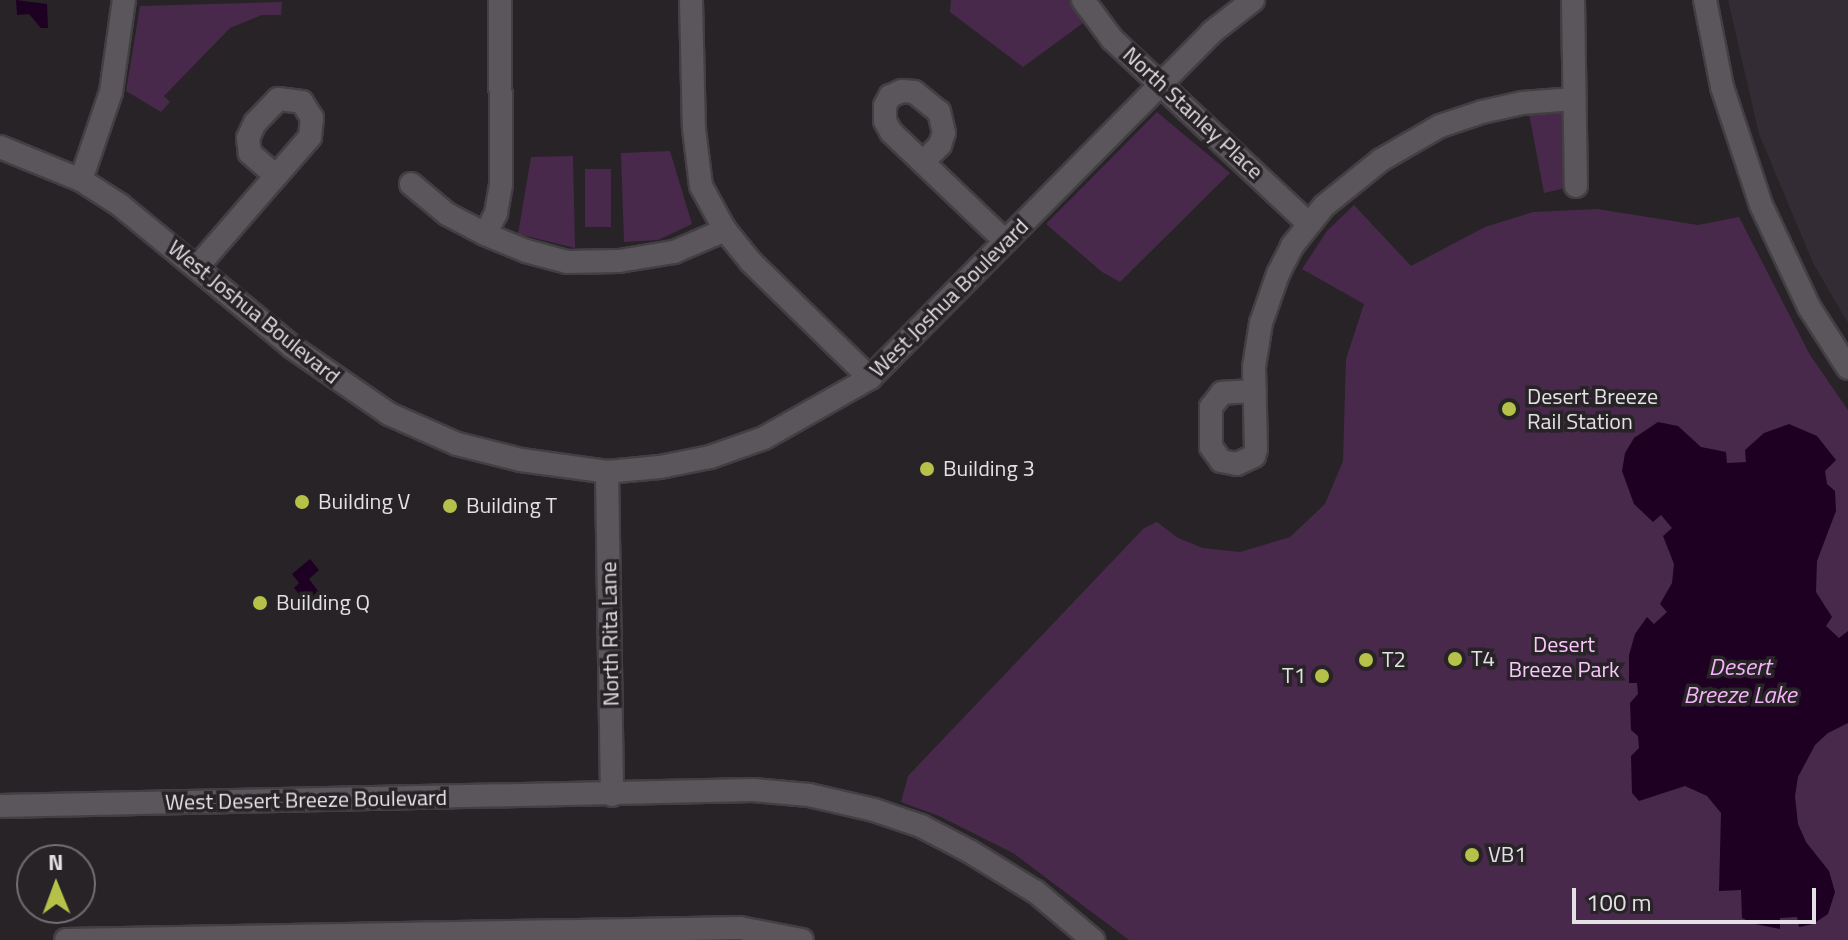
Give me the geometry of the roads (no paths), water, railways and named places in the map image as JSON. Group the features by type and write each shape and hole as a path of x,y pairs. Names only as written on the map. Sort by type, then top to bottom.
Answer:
{"street":[{"path":"81,180 111,92 124,0"},
{"path":"485,234 496,213 501,184 500,0"},
{"path":"691,0 694,129 701,186 725,230 751,262 870,378"},
{"name":"North Stanley Place","path":"1083,0 1112,39 1308,223"},
{"name":"West Joshua Boulevard","path":"0,147 81,180 120,205 198,266 292,347 389,414 457,444 521,460 607,472 660,467 710,457 764,438 870,378 1161,82 1212,32 1253,0"},
{"path":"1573,0 1576,186"},
{"path":"1705,0 1722,87 1761,205 1809,307 1848,368"},
{"path":"1255,391 1257,347 1265,309 1278,274 1308,223 1381,160 1440,126 1495,109 1574,99"},
{"path":"924,161 1005,241"},
{"path":"198,266 276,176"},
{"path":"411,184 447,214 485,234 567,262 619,261 674,252 725,230"},
{"name":"North Rita Lane","path":"607,472 612,795"},
{"name":"West Desert Breeze Boulevard","path":"0,806 753,790 809,795 874,810 921,826 995,864 1093,940"},
{"path":"66,940 740,928 802,940"}],"water":[{"path":"16,0 47,4 48,28 41,28 29,14 17,15"},
{"name":"Desert Breeze Lake","path":"1658,422 1678,426 1701,447 1726,452 1727,463 1746,462 1745,450 1764,433 1789,424 1817,436 1836,460 1825,471 1827,484 1835,491 1836,511 1817,561 1816,592 1832,617 1826,626 1839,638 1848,631 1848,723 1828,733 1815,745 1798,777 1795,796 1798,824 1806,842 1829,871 1835,892 1828,914 1813,924 1799,927 1797,917 1780,918 1780,929 1755,924 1742,918 1741,890 1719,891 1721,813 1707,796 1685,786 1639,801 1632,793 1631,756 1639,748 1638,736 1631,730 1630,703 1638,694 1637,683 1629,683 1629,655 1635,634 1647,617 1654,624 1667,612 1660,604 1672,583 1674,564 1663,536 1672,528 1661,515 1653,522 1634,504 1622,471 1625,453 1634,438"},
{"path":"310,559 319,570 309,579 318,591 306,602 294,588 299,583 292,574"}],"place":[{"name":"Desert Breeze Rail Station","path":"1509,409"},
{"name":"Building 3","path":"927,469"},
{"name":"Building V","path":"302,502"},
{"name":"Building T","path":"450,506"},
{"name":"Building Q","path":"260,603"},
{"name":"T4","path":"1455,659"},
{"name":"T2","path":"1366,660"},
{"name":"T1","path":"1322,676"},
{"name":"VB1","path":"1472,855"}],"park label":[{"name":"Desert Breeze Park","path":"1564,656"}]}
